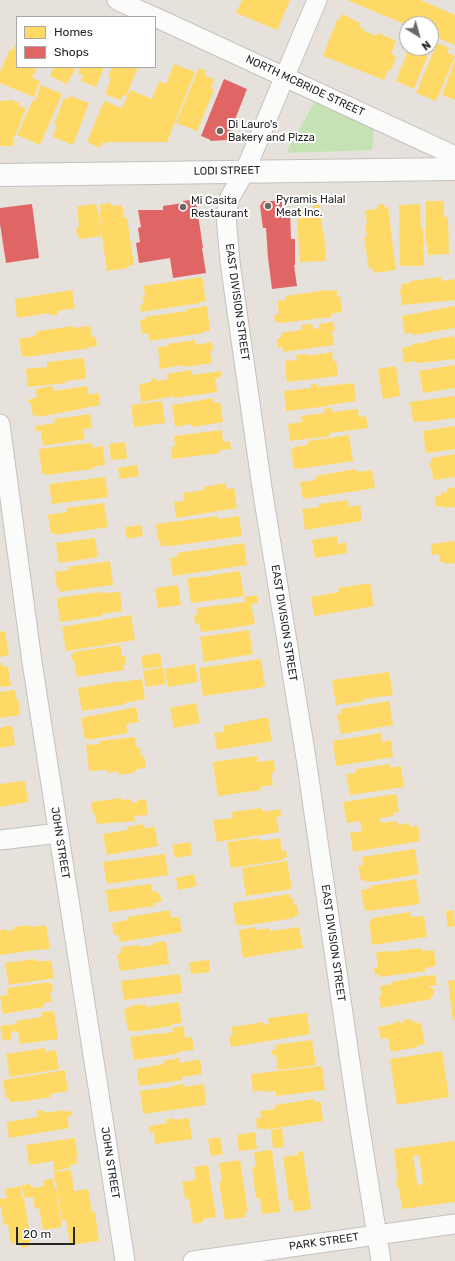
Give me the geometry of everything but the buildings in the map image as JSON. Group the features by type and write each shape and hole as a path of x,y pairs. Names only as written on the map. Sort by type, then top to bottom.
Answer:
{"street":[{"name":"NORTH MCBRIDE STREET","path":"117,0 153,16"},
{"name":"EAST DIVISION STREET","path":"317,0 245,171 229,199 226,216 230,262 262,488 306,758 357,1110 381,1261"},
{"name":"NORTH MCBRIDE STREET","path":"156,17 455,156"},
{"name":"LODI STREET","path":"0,174 455,169"},
{"name":"JOHN STREET","path":"0,424 32,662 125,1261"},
{"path":"0,840 59,833"},
{"name":"PARK STREET","path":"193,1261 455,1224"}],"green space":[{"path":"315,101 374,127 372,150 286,153"}],"place":[{"name":"Di Lauro's Bakery and Pizza","path":"220,131"},
{"name":"Pyramis Halal Meat Inc.","path":"268,206"},
{"name":"Mi Casita Restaurant","path":"183,207"}]}
